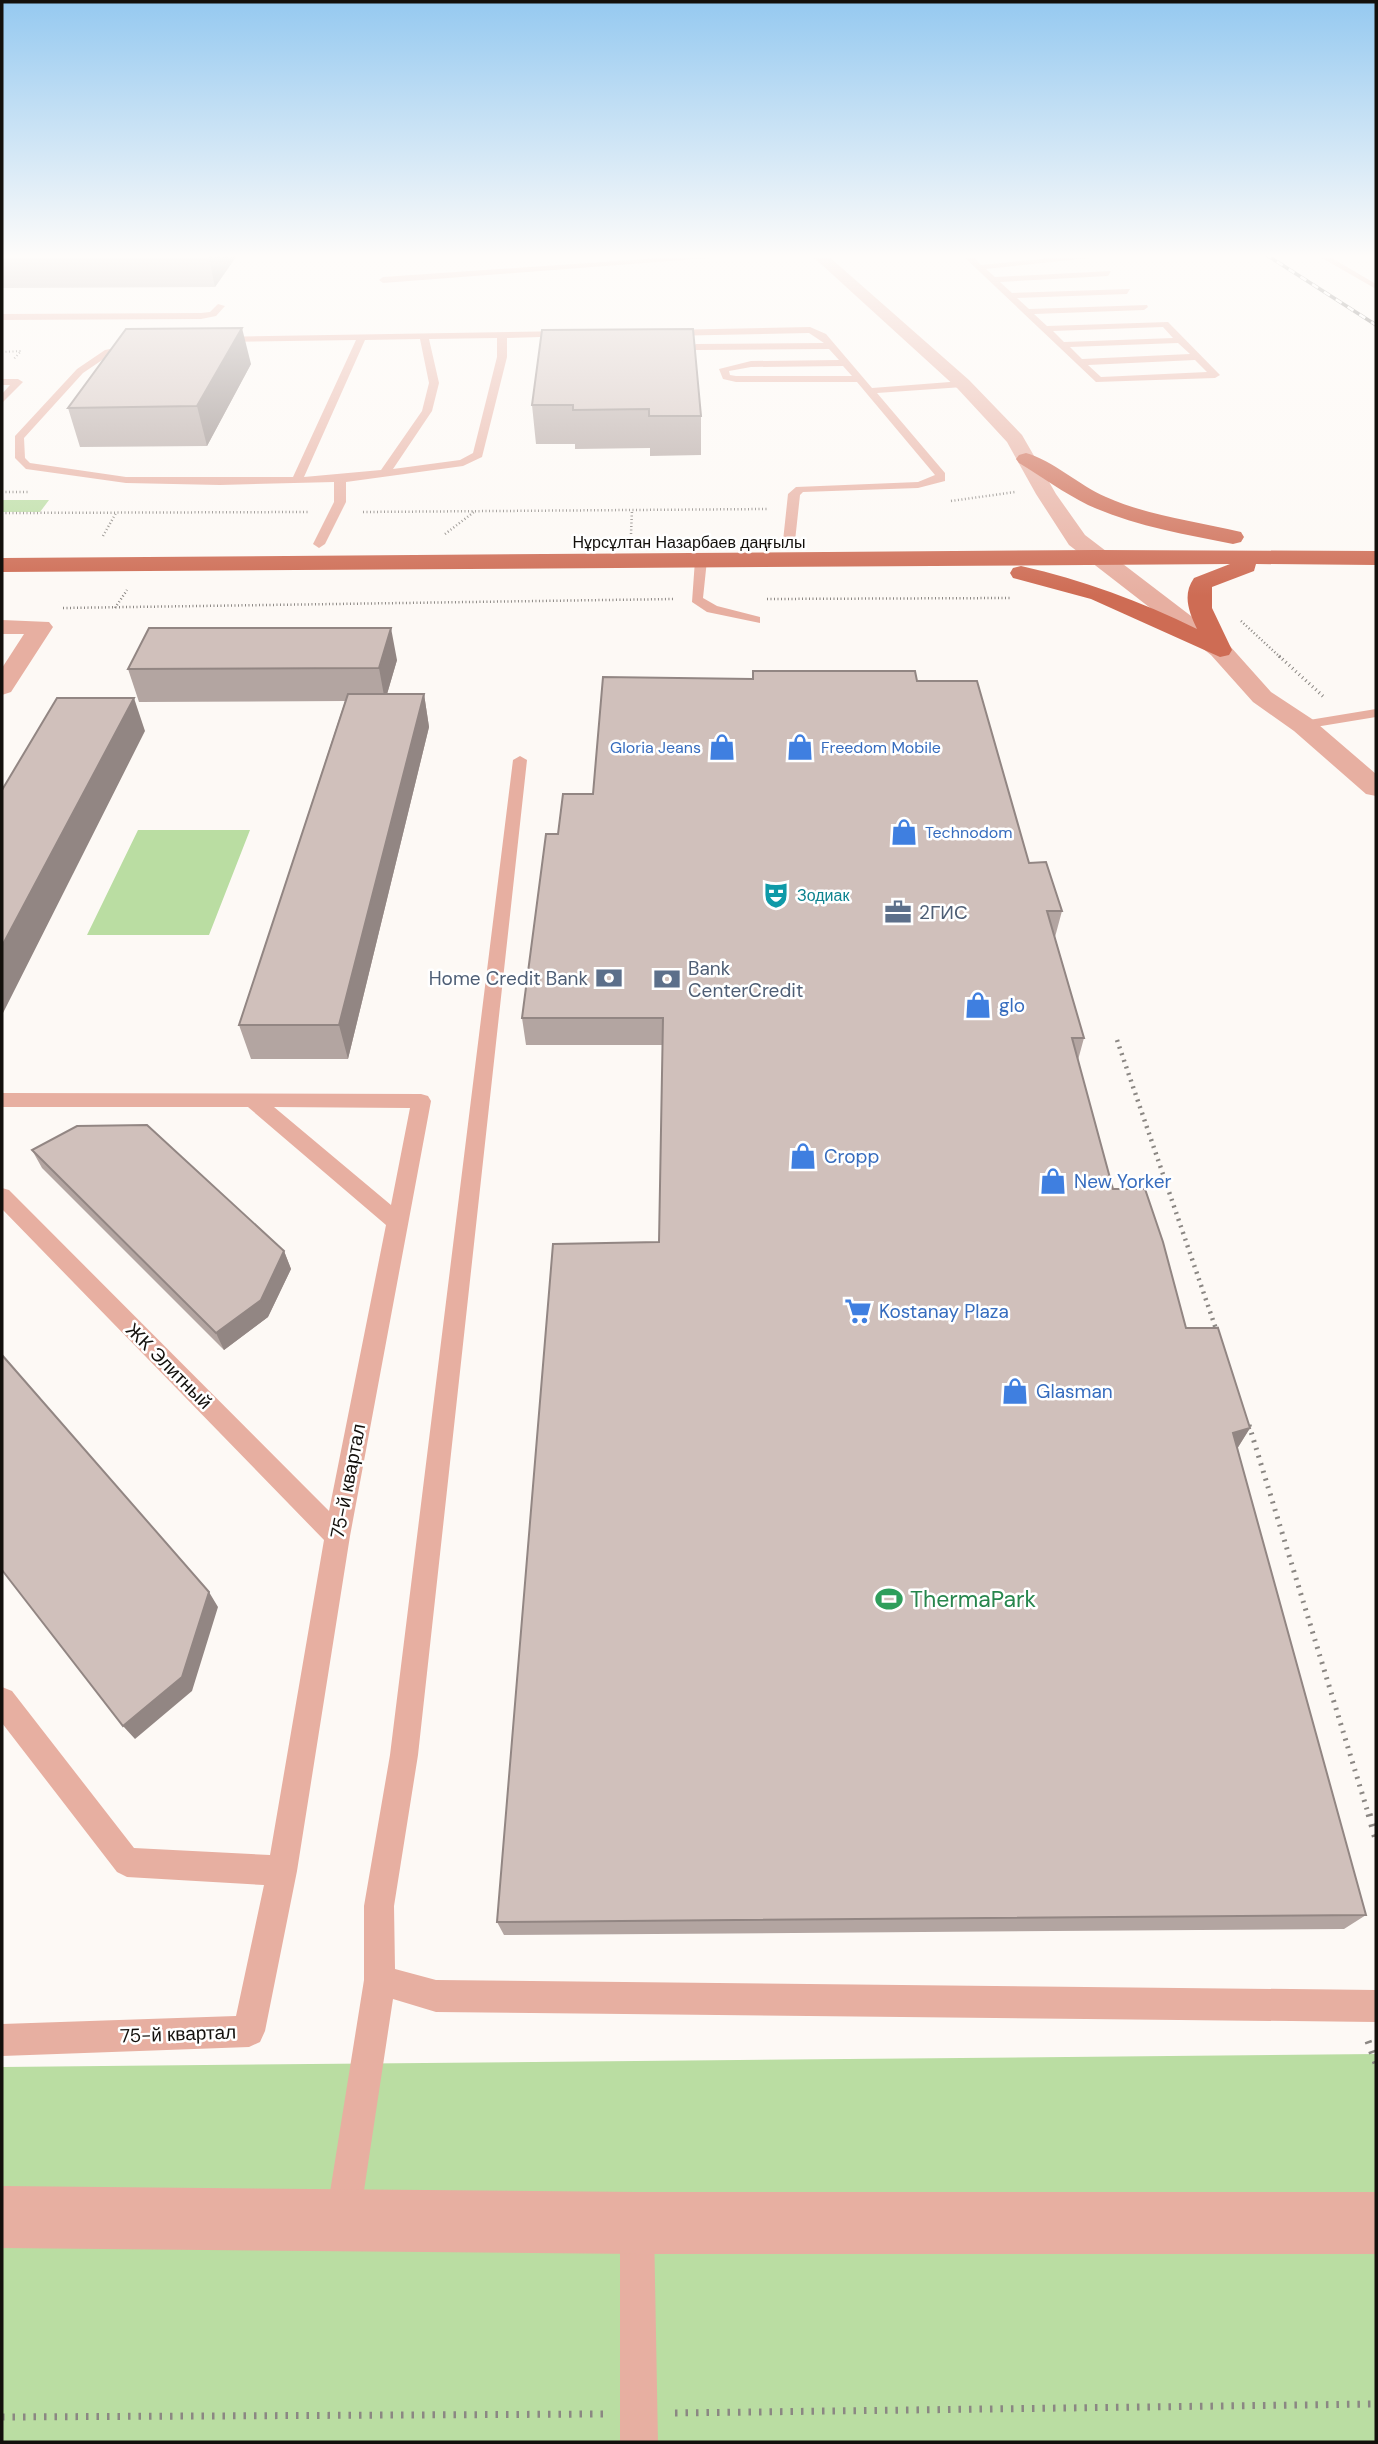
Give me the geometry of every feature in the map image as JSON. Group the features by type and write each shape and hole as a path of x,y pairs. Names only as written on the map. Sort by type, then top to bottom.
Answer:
{"main road":[{"path":"1026,459 1079,492 1116,509 1167,524 1233,537"},
{"name":"Нұрсұлтан Назарбаев даңғылы","path":"2,545 1363,537"},
{"path":"919,559 1376,558"},
{"path":"919,559 1006,570 1066,583 1137,607 1220,650"},
{"name":"Нұрсұлтан Назарбаев даңғылы","path":"2,565 919,559"},
{"path":"1220,650 1198,602 1198,590 1202,583 1229,570 1272,559"}],"street":[{"path":"945,368 1015,439 1077,540 1220,650 1262,697 1303,725 1376,788"},
{"path":"2,627 41,627 2,687"},
{"path":"2,2217 637,2223 1376,2223"}],"lane":[{"path":"84,368 19,438 19,458 26,466 126,480 340,480 463,463 478,455 498,368"},
{"path":"297,480 348,368"},
{"path":"384,473 427,411 434,383 431,368"},
{"path":"729,368 724,369 726,377 736,379 860,379"},
{"path":"789,541 794,494 800,489 918,485 941,479 941,475 922,451 851,368"},
{"path":"1086,368 1099,380 1215,375 1208,368"},
{"path":"2,382 18,382 2,400"},
{"path":"870,391 963,384"},
{"path":"319,544 340,502 340,480"},
{"path":"701,561 696,599 712,609 755,620"},
{"path":"1303,725 1376,713"},
{"path":"342,2220 380,1980 379,1906 404,1755 520,760"},
{"name":"75-й квартал","path":"2,1100 421,1101 337,1536 282,1871 249,2031 2,2040"},
{"path":"252,1101 398,1223"},
{"name":"ЖК Элитный","path":"2,1196 337,1536"},
{"path":"2,1701 127,1862 282,1871"},
{"path":"380,1980 436,1996 1376,2006"},
{"path":"637,2223 639,2428"}],"path":[{"path":"943,502 1021,491"},
{"path":"2,513 793,509"},
{"path":"631,542 632,510"},
{"path":"433,543 475,511"},
{"path":"105,536 116,513"},
{"path":"52,608 696,599 1021,598"},
{"path":"1234,615 1346,718"},
{"path":"1117,1041 1221,1342"},
{"path":"1247,1419 1315,1633 1376,1839"},
{"path":"2,2417 639,2428 1376,2404"}],"green space":[{"path":"2,500 49,500 40,512 2,512"},
{"path":"138,830 250,830 209,935 87,935"},
{"path":"1376,2054 1376,2442 2,2442 2,2067"}],"building":[{"path":"97,368 219,368 197,406 68,408"},
{"path":"537,368 697,368 701,416 649,416 649,409 573,410 573,405 532,405"},
{"path":"149,628 391,628 379,668 128,669"},
{"name":"ThermaPark","path":"753,671 915,671 917,681 977,681 1029,863 1046,862 1062,911 1047,911 1084,1038 1072,1038 1113,1189 1145,1189 1163,1242 1186,1328 1218,1328 1250,1428 1233,1433 1366,1915 497,1922 553,1244 659,1242 663,1018 522,1018 546,834 558,834 563,794 593,794 603,677 753,679"},
{"path":"348,694 424,694 339,1025 239,1025"},
{"path":"57,698 134,698 2,946 2,790"},
{"path":"147,1125 284,1251 261,1300 216,1333 32,1150 77,1126"},
{"path":"2,1355 209,1592 182,1677 123,1726 2,1570"}],"place":[{"name":"Gloria Jeans","path":"722,747"},
{"name":"Freedom Mobile","path":"800,747"},
{"name":"Technodom","path":"904,832"},
{"name":"Зодиак","path":"776,895"},
{"name":"2ГИС","path":"898,912"},
{"name":"Home Credit Bank","path":"609,978"},
{"name":"Bank CenterCredit","path":"667,979"},
{"name":"glo","path":"978,1005"},
{"name":"Cropp","path":"803,1156"},
{"name":"New Yorker","path":"1053,1181"},
{"name":"Kostanay Plaza","path":"858,1311"},
{"name":"Glasman","path":"1015,1391"},
{"name":"ThermaPark","path":"889,1599"}]}
